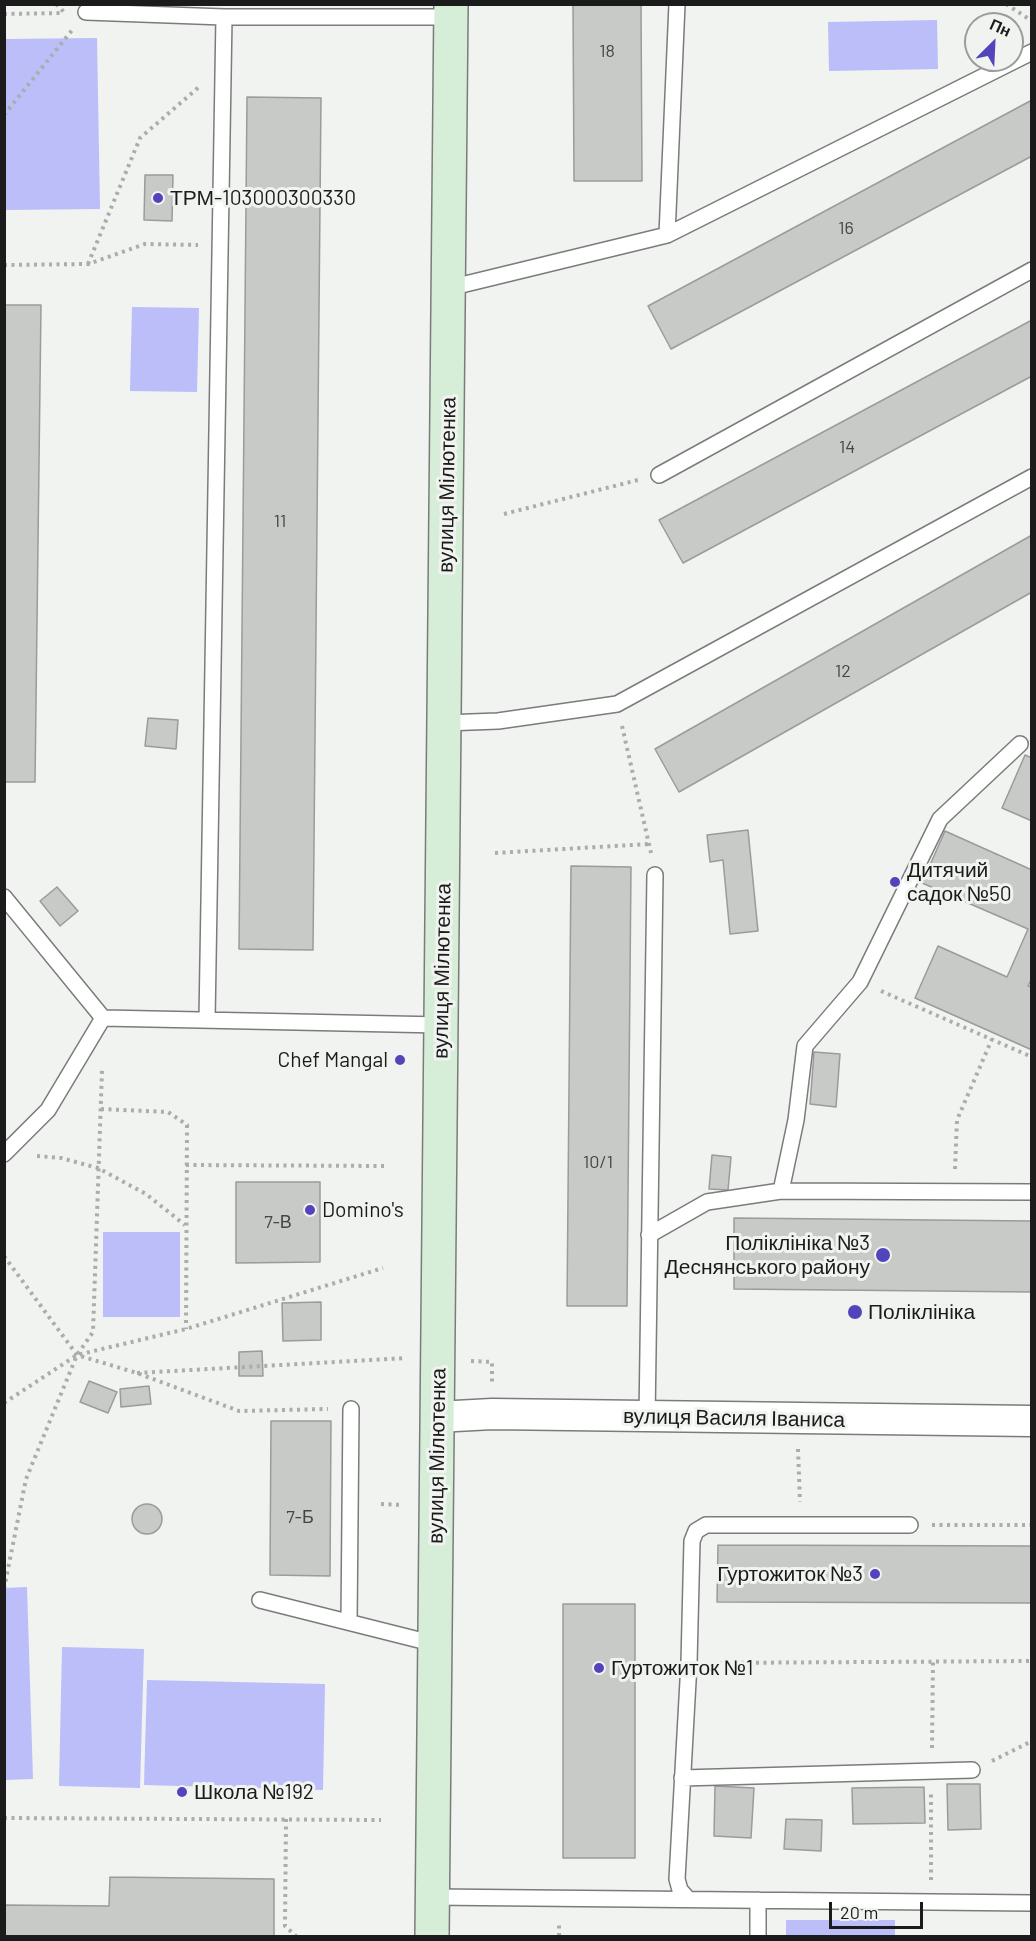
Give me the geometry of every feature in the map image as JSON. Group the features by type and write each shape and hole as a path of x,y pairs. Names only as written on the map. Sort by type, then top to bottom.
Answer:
{"street":[{"name":"вулиця Мілютенка","path":"432,1936 451,10"},
{"name":"вулиця Василя Іваниса","path":"437,1417 492,1414 648,1418 1032,1421"}],"lane":[{"path":"667,235 677,4"},
{"path":"86,12 224,17 356,10 451,10"},
{"path":"207,1019 218,246 224,17"},
{"path":"449,288 667,235 1032,52"},
{"path":"659,475 1032,270"},
{"path":"444,723 498,721 617,704 1032,477"},
{"path":"781,1191 796,1120 805,1046 860,982 940,819 1020,744"},
{"path":"648,1418 655,875"},
{"path":"4,897 103,1018"},
{"path":"103,1018 441,1025"},
{"path":"5,1154 48,1110 103,1018"},
{"path":"649,1235 707,1202 781,1191 1032,1192"},
{"path":"349,1622 351,1409"},
{"path":"688,1899 680,1890 676,1880 689,1663 692,1541 696,1531 706,1525 910,1525"},
{"path":"260,1600 435,1644"},
{"path":"682,1779 972,1770"},
{"path":"432,1897 1032,1903"},
{"path":"758,1900 758,1936"}],"path":[{"path":"56,4 64,13"},
{"path":"1006,4 1032,21"},
{"path":"4,14 86,12"},
{"path":"4,115 86,12"},
{"path":"88,264 140,138 224,65"},
{"path":"4,265 88,264 145,244 218,246"},
{"path":"504,514 659,475"},
{"path":"617,704 655,875"},
{"path":"495,853 649,844"},
{"path":"860,982 1032,1057"},
{"path":"4,1589 26,1479 77,1355 93,1332 103,1018"},
{"path":"955,1192 957,1120 992,1039"},
{"path":"100,1109 168,1112 187,1125 186,1329"},
{"path":"5,1154 60,1158 98,1168 146,1194 185,1225"},
{"path":"186,1165 386,1166"},
{"path":"4,1256 77,1355 137,1373 239,1411 351,1409"},
{"path":"4,1403 77,1355 186,1329 383,1268"},
{"path":"137,1373 383,1358"},
{"path":"798,1449 800,1524"},
{"path":"910,1525 1032,1525"},
{"path":"689,1663 1032,1661"},
{"path":"972,1770 1032,1741"},
{"path":"4,1818 381,1820"},
{"path":"286,1819 285,1926 296,1936"}],"shaded area":[{"path":"937,20 938,69 829,71 828,22"},
{"path":"97,38 100,209 5,210 5,39"},
{"path":"132,307 199,308 197,392 130,391"},
{"path":"103,1232 180,1232 180,1317 103,1317"},
{"path":"27,1587 33,1779 5,1780 5,1588"},
{"path":"62,1647 144,1649 140,1788 59,1786"},
{"path":"147,1680 325,1684 323,1790 144,1785"},
{"path":"786,1920 895,1920 895,1936 786,1936"}],"building":[{"path":"573,4 641,4 642,181 574,181"},
{"path":"247,97 321,98 313,950 239,949"},
{"path":"1032,100 1032,156 671,349 648,306"},
{"name":"ТРМ-103000300330","path":"145,175 173,175 172,221 144,220"},
{"path":"4,305 41,305 35,782 4,782"},
{"path":"1032,320 1032,376 683,563 659,520"},
{"path":"1032,535 1032,592 679,792 655,749"},
{"path":"148,718 178,720 176,749 145,746"},
{"path":"1025,755 1032,758 1032,821 1002,808"},
{"path":"748,830 758,931 730,934 723,860 710,862 707,835"},
{"path":"945,831 1032,870 1032,978 1028,986 1032,987 1032,1050 915,998 938,946 1007,977 1028,929 922,883"},
{"path":"571,866 631,867 627,1306 567,1306"},
{"path":"57,887 78,911 60,926 40,901"},
{"path":"814,1052 840,1054 836,1107 810,1104"},
{"path":"712,1155 731,1157 728,1190 709,1189"},
{"path":"236,1182 320,1182 320,1262 236,1263"},
{"name":"Поліклініка №3 Деснянського району","path":"734,1218 1032,1221 1032,1292 734,1289"},
{"path":"321,1302 321,1340 283,1341 282,1303"},
{"path":"262,1351 263,1376 239,1376 239,1352"},
{"path":"89,1381 117,1392 108,1413 80,1402"},
{"path":"149,1386 151,1404 121,1407 120,1389"},
{"path":"271,1421 331,1421 330,1576 270,1575"},
{"path":"147,1504 158,1508 162,1519 158,1530 147,1534 136,1530 132,1519 136,1508"},
{"name":"Гуртожиток №3","path":"718,1545 1032,1546 1032,1603 717,1602"},
{"name":"Гуртожиток №1","path":"563,1604 635,1604 635,1858 563,1858"},
{"path":"947,1784 980,1784 981,1829 948,1830"},
{"path":"715,1786 754,1788 751,1838 714,1836"},
{"path":"924,1787 925,1823 853,1824 852,1788"},
{"path":"786,1819 822,1820 821,1851 784,1849"},
{"path":"110,1877 274,1879 274,1936 4,1936 4,1905 109,1906"}],"place":[{"name":"ТРМ-103000300330","path":"158,198"},
{"name":"Дитячий садок №50","path":"895,882"},
{"name":"Chef Mangal","path":"400,1060"},
{"name":"Domino's","path":"310,1210"},
{"name":"Поліклініка №3 Деснянського району","path":"883,1255"},
{"name":"Поліклініка","path":"855,1312"},
{"name":"Гуртожиток №3","path":"875,1574"},
{"name":"Гуртожиток №1","path":"599,1668"},
{"name":"Школа №192","path":"182,1792"}]}
